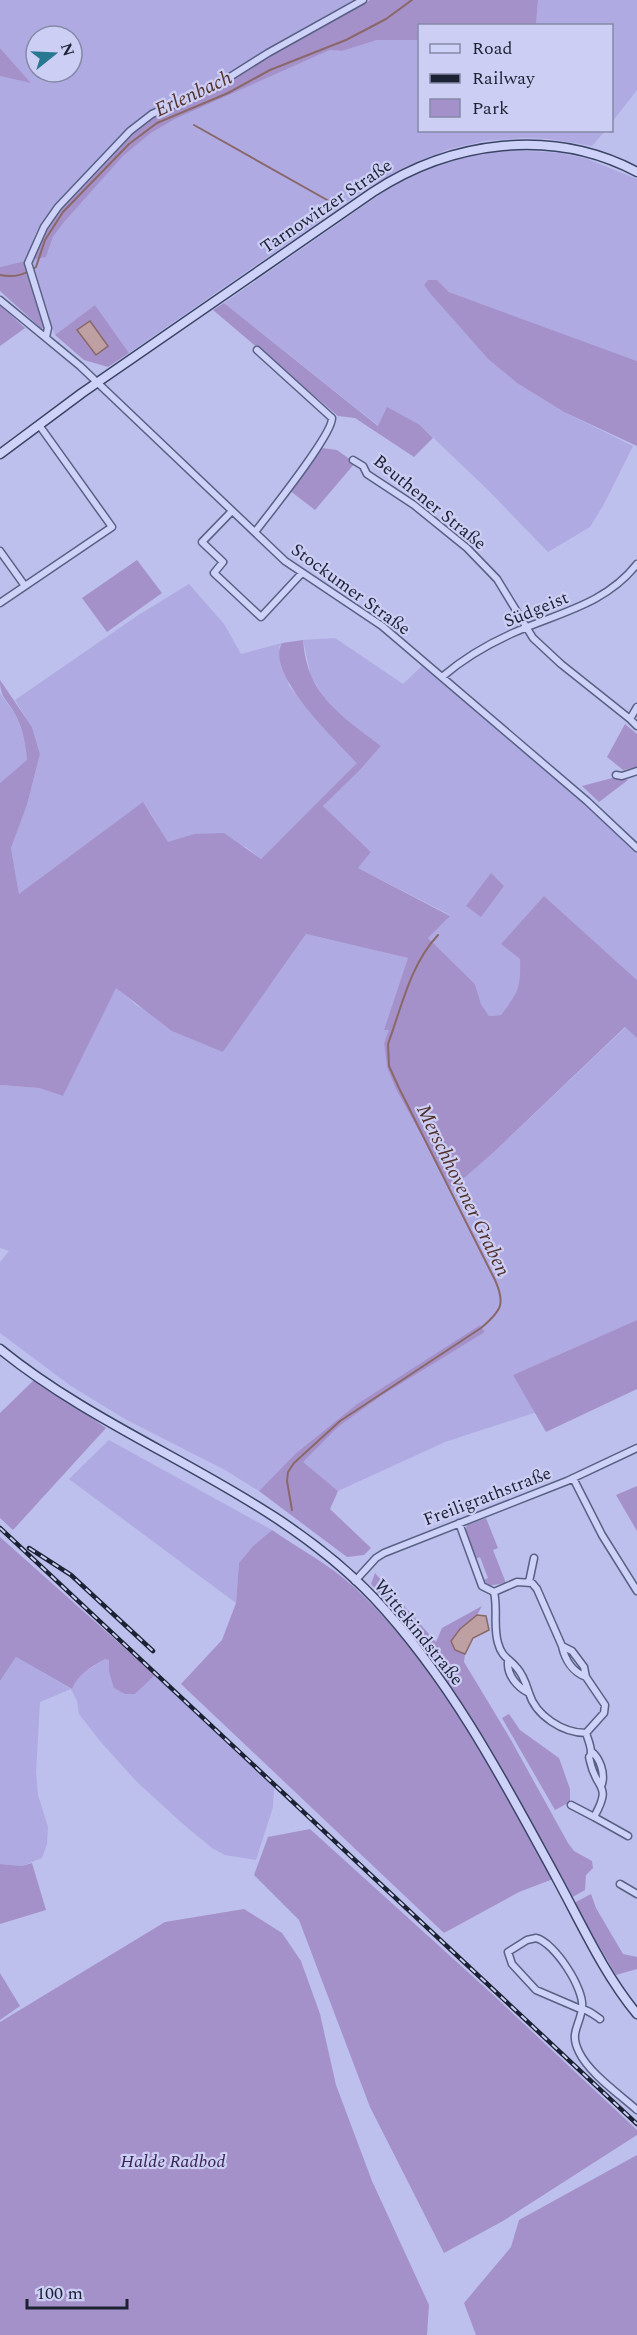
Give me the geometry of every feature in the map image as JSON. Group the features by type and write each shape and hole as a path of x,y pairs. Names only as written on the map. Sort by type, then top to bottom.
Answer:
{"main road":[{"name":"Tarnowitzer Straße","path":"0,454 97,383 394,179 434,160 484,147 539,145 597,156 637,172"},
{"name":"Wittekindstraße","path":"0,1349 50,1387 84,1409 253,1502 308,1539 355,1581 407,1636 464,1716 613,1980 637,2014"}],"street":[{"path":"46,337 48,328 28,265 35,244 58,207 137,125 152,114 214,87 268,53 363,0"},
{"name":"Stockumer Straße","path":"0,300 97,383 285,561 382,626 587,801 637,848"},
{"path":"255,532 319,446 333,422 332,418 257,350"},
{"path":"0,603 112,527 39,425"},
{"name":"Beuthener Straße","path":"353,460 363,466 367,474 414,505 476,557 497,579 533,638 637,726"},
{"path":"232,511 202,542 223,562 214,573 261,617 302,573"},
{"path":"0,551 25,586"},
{"name":"Südgeist","path":"442,677 466,657 527,628 586,604 623,579 637,564"},
{"path":"630,719 637,707"},
{"path":"616,775 622,776 637,771"},
{"name":"Freiligrathstraße","path":"355,1581 376,1558 384,1553 573,1478 637,1448"},
{"path":"573,1478 602,1535 637,1591"},
{"path":"459,1523 482,1586 494,1592"},
{"path":"529,1581 534,1558"},
{"path":"494,1592 517,1582 529,1581 537,1589 562,1646 572,1651 584,1667 586,1677 605,1705 604,1713 586,1734"},
{"path":"494,1592 495,1630 499,1646 508,1662 517,1667 540,1710 554,1723 571,1731 586,1734"},
{"path":"586,1734 591,1751 589,1759 595,1777 602,1784 603,1800 594,1817"},
{"path":"571,1805 628,1836"},
{"path":"620,1884 637,1894"},
{"path":"600,2019 582,2008 536,1990 512,1964 508,1952 527,1940 541,1939 568,1969 580,1993 582,2008 574,2035 580,2055 637,2110"}],"shaded area":[{"path":"0,0 358,0 290,37 197,94 154,109 105,152 52,209 37,230 25,261 0,267 0,76 24,81 24,84 84,84 84,24 24,24 24,75 0,48"},
{"path":"538,0 637,0 637,90 613,121 613,24 536,24"},
{"path":"377,40 418,40 418,132 604,132 592,146 549,139 524,138 484,141 446,150 370,186 129,353 95,305 55,335 32,260 46,257 53,237 65,221 123,156 151,133 175,119 330,50 342,51"},
{"path":"515,150 560,153 585,158 637,179 637,361 449,292 437,280 424,285 488,359 517,383 564,412 633,446 590,527 548,552 420,425 379,426 224,303 395,184 454,159 485,152"},
{"path":"90,321 108,346 96,355 77,330"},
{"path":"189,584 224,624 241,654 282,643 279,647 289,686 335,741 358,763 261,859 246,847 194,834 168,843 150,812 19,894 11,848 27,805 40,754 32,727 15,700 137,616"},
{"path":"335,638 403,684 422,666 528,754 637,851 637,980 544,896 502,944 520,959 519,991 501,1015 489,1016 481,1004 475,984 428,938 450,915 358,868 371,852 323,806 381,746 329,706 311,676 303,640"},
{"path":"0,693 15,714 26,741 27,761 0,783"},
{"path":"306,934 408,958 385,1030 390,1030 384,1043 387,1067 495,1151 626,1027 637,1038 637,1320 513,1375 537,1412 445,1442 338,1491 302,1462 338,1427 381,1396 485,1332 480,1325 357,1404 295,1454 259,1491 225,1470 125,1419 71,1386 0,1333 0,1262 9,1251 0,1248 0,1085 39,1088 63,1096 116,987 136,1005 223,1052"},
{"path":"109,1440 272,1530 253,1546 239,1563 236,1603 69,1479"},
{"path":"477,1615 486,1616 489,1630 473,1638 465,1654 455,1650 451,1641 460,1629"},
{"path":"16,1657 71,1689 40,1702 36,1772 38,1795 48,1827 47,1844 42,1858 22,1866 0,1864 0,1681"},
{"path":"105,1659 109,1660 109,1672 135,1694 155,1675 274,1787 273,1807 256,1860 225,1855 212,1848 136,1781 79,1714 77,1701 71,1689 75,1680"}],"green space":[{"path":"370,0 538,0 536,24 418,24 418,40 377,40 342,51 330,50 175,119 151,133 123,156 65,221 53,237 46,257 32,260 47,227 61,208 132,131 171,107 201,99 258,63"},
{"path":"0,48 24,75 24,81 0,76"},
{"path":"25,261 45,325 42,329 0,291 0,267"},
{"path":"428,280 437,280 449,292 637,361 637,446 564,412 517,383 488,359 430,293 424,285"},
{"path":"224,303 378,426 387,407 420,425 433,438 414,457 355,418 338,416 213,310"},
{"path":"0,305 25,328 0,346"},
{"path":"95,305 129,353 108,367 84,360 55,335"},
{"path":"322,448 337,450 355,463 315,510 289,490"},
{"path":"137,560 162,593 107,632 82,598"},
{"path":"303,640 311,676 319,690 340,714 381,746 323,806 371,852 358,868 450,916 428,938 475,984 481,1004 489,1016 501,1015 515,995 519,984 520,959 501,944 544,896 637,980 637,1038 625,1027 495,1151 450,1187 396,1089 387,1067 384,1043 389,1030 384,1030 408,958 306,934 223,1052 172,1031 116,988 63,1096 39,1088 0,1085 0,783 27,760 22,731 3,695 0,680 32,727 40,754 27,805 11,848 19,894 143,802 168,842 194,834 224,833 261,859 357,763 305,706 283,671 279,656 282,643"},
{"path":"625,724 637,734 637,767 623,770 607,757"},
{"path":"616,777 628,780 599,802 582,786"},
{"path":"491,873 504,886 481,917 466,906"},
{"path":"637,1320 637,1389 546,1432 513,1375"},
{"path":"480,1325 485,1332 381,1396 338,1427 303,1462 338,1491 330,1509 371,1548 364,1555 347,1557 259,1491 295,1454 357,1404"},
{"path":"35,1379 106,1428 13,1530 0,1518 0,1413"},
{"path":"637,1486 637,1531 616,1495"},
{"path":"486,1518 498,1548 493,1550 506,1583 488,1586 484,1580 488,1578 480,1557 476,1559 465,1531 467,1525"},
{"path":"272,1530 345,1579 414,1652 464,1725 553,1879 519,1892 444,1933 181,1684 222,1640 236,1603 239,1563 253,1546"},
{"path":"0,1537 155,1675 135,1694 125,1694 114,1688 109,1672 109,1660 105,1659 81,1675 72,1689 16,1657 0,1681"},
{"path":"375,1573 436,1642 442,1628 482,1606 477,1615 460,1629 455,1650 465,1654 464,1662 511,1740 568,1843 574,1851 592,1861 593,1868 586,1875 585,1890 571,1898 498,1765 425,1644 371,1584"},
{"path":"509,1714 520,1730 559,1758 570,1789 570,1802 555,1810 502,1718"},
{"path":"310,1829 491,1993 637,2130 637,2135 503,2221 444,2253 370,2107 299,1920 254,1875 268,1837"},
{"path":"32,1863 46,1910 0,1924 0,1864 22,1866"},
{"path":"591,1894 596,1908 623,1954 637,1957 637,1969 616,1975 574,1903"},
{"name":"Halde Radbod","path":"244,1909 282,1933 301,1961 320,2014 336,2085 372,2181 429,2305 427,2335 0,2335 0,2022 165,1922"},
{"path":"0,1973 20,2006 0,2020"},
{"path":"637,2155 637,2335 476,2335 464,2303 511,2247 519,2220"}],"waterway":[{"name":"Erlenbach","path":"0,275 19,275 36,267 45,240 63,212 129,144 157,123 228,93 270,70 346,40 386,19 412,0"},
{"path":"194,125 336,205"},
{"name":"Merschhovener Graben","path":"292,1510 287,1481 288,1472 294,1463 340,1421 481,1328 500,1307 500,1295 495,1280 389,1066 388,1044 408,986 420,959 438,935"}],"railway":[{"path":"0,1528 637,2124"},
{"path":"29,1548 71,1575 153,1651"}]}
